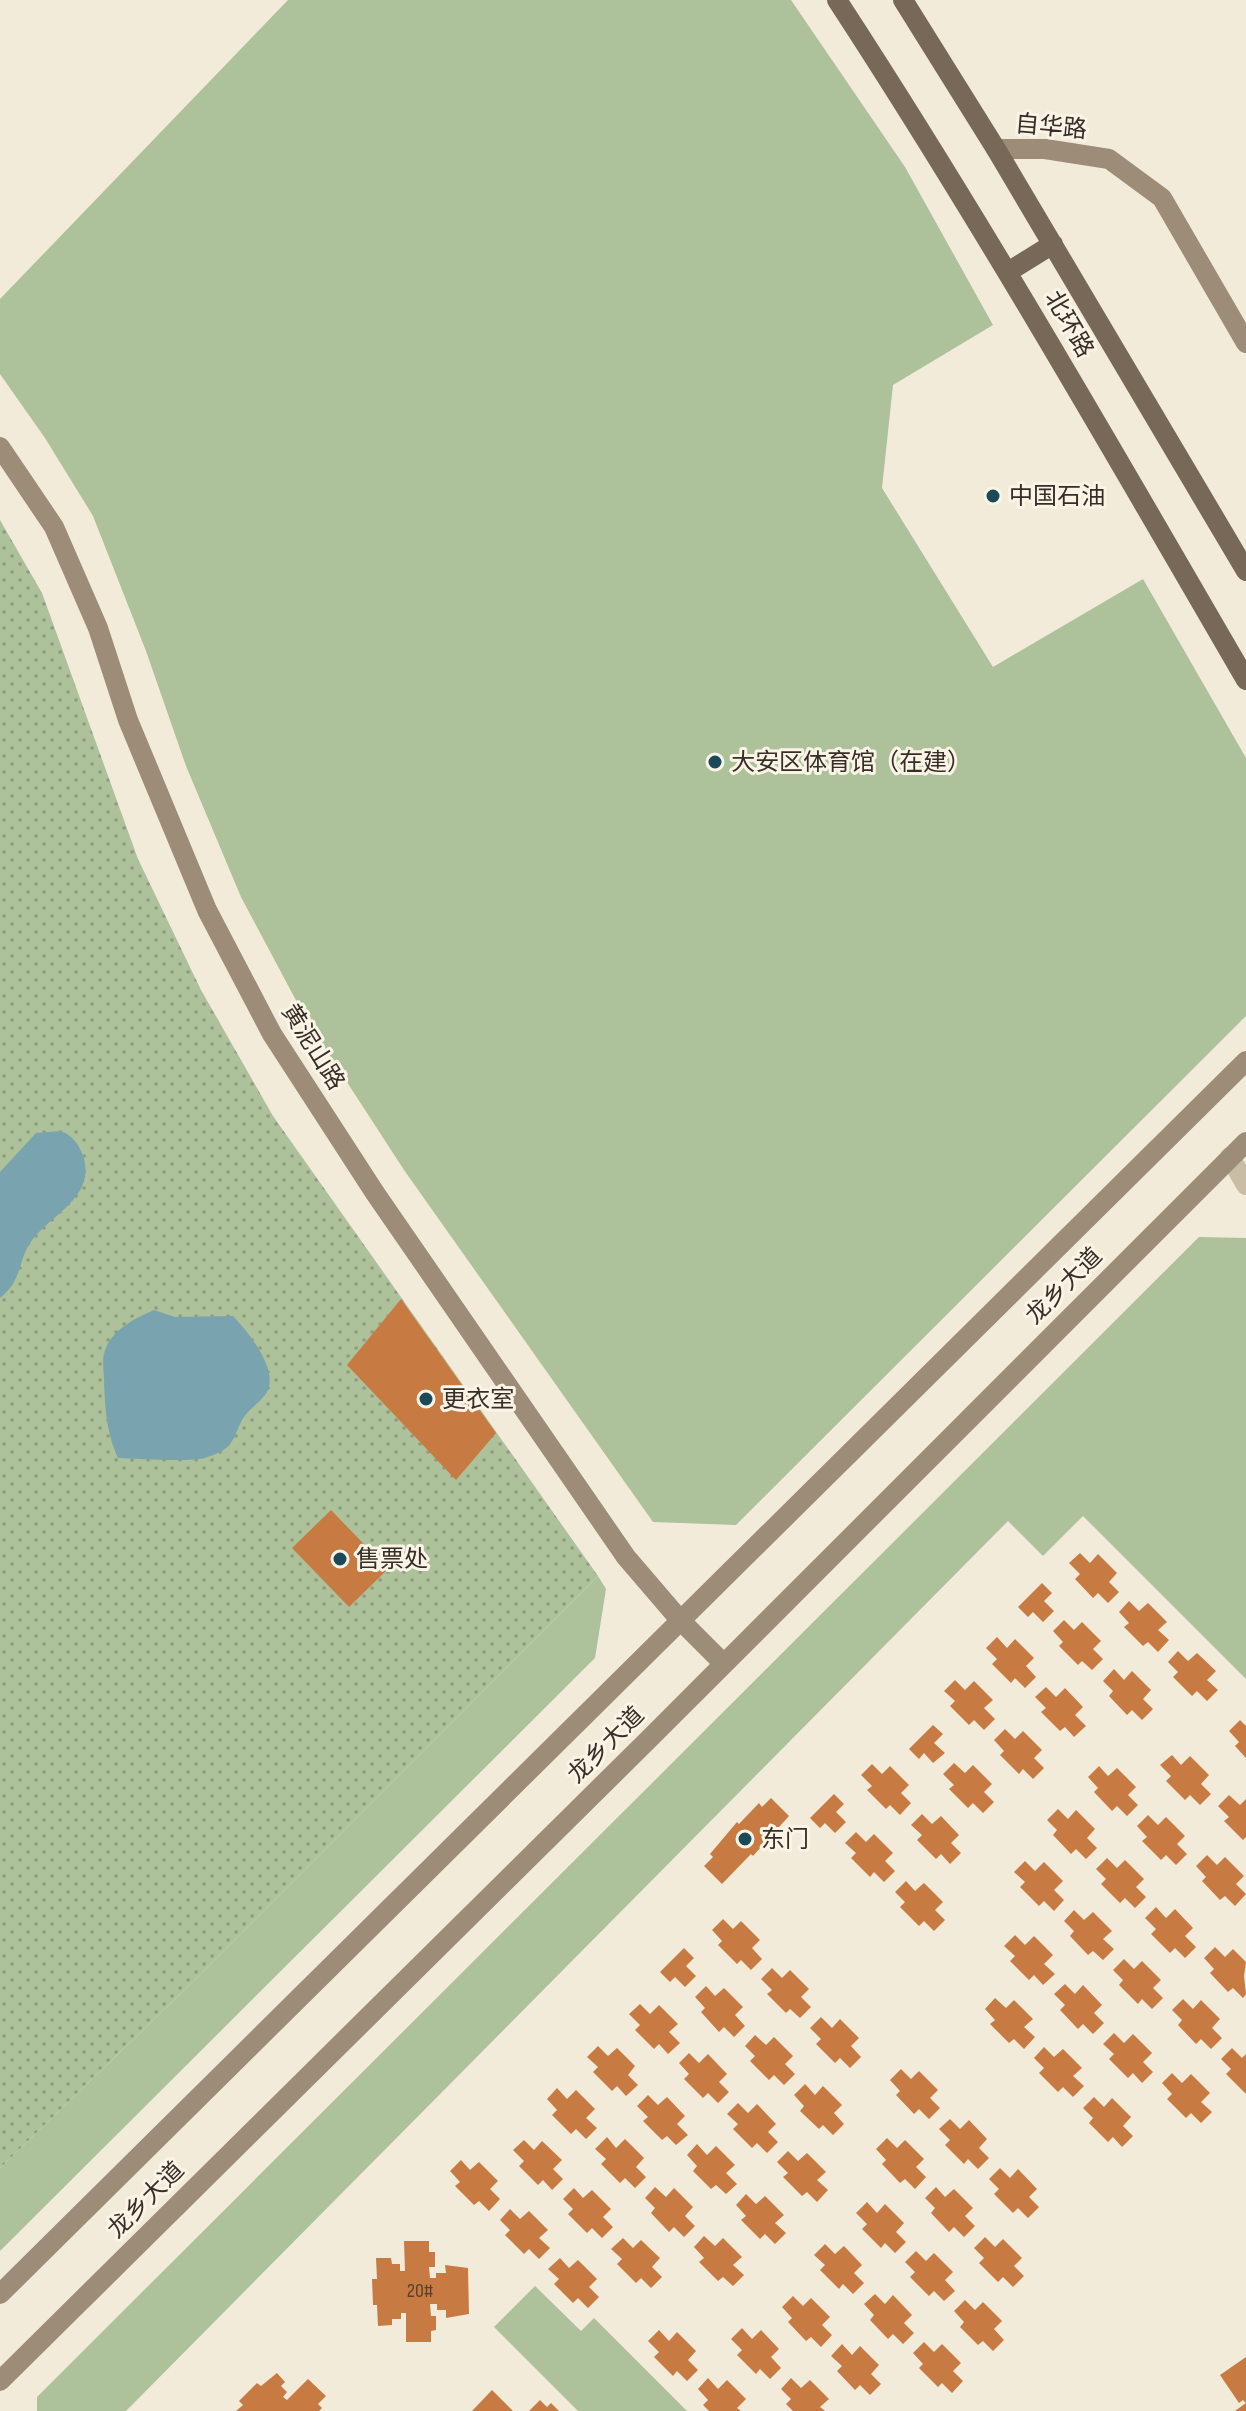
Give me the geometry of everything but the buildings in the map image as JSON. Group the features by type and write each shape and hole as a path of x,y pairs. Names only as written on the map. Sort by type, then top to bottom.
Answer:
{"main road":[{"name":"北环路","path":"837,0 930,141 1246,680"},
{"name":"北环路","path":"903,0 996,149 1246,571"},
{"name":"自华路","path":"996,149 1045,149 1109,159 1162,198 1246,343"},
{"path":"1008,272 1053,244"},
{"name":"黄泥山路","path":"0,447 54,527 98,628 128,720 207,910 272,1034 375,1193 626,1557 680,1620 724,1664"},
{"name":"龙乡大道","path":"0,2294 1246,1061"},
{"name":"龙乡大道","path":"0,2381 1246,1142"}],"street":[{"path":"1230,1157 1246,1185"}],"green space":[{"name":"大安区体育馆（在建）","path":"288,0 791,0 905,167 993,325 893,385 882,488 993,667 1143,579 1246,758 1246,1016 736,1525 653,1522 404,1170 306,1019 241,897 186,766 146,651 93,516 45,438 0,374 0,299"},
{"path":"0,520 42,593 138,859 201,990 273,1116 598,1576 204,1971 0,2168"},
{"path":"1199,1237 1246,1238 1246,1679 1083,1516 1043,1556 1008,1521 126,2411 37,2411 37,2397"},
{"path":"598,1576 606,1589 595,1658 0,2251 0,2168 204,1971"},
{"path":"535,2286 581,2331 594,2318 687,2411 578,2411 494,2327"}],"water":[{"path":"61,1131 72,1138 82,1154 86,1172 83,1184 70,1204 33,1239 13,1284 0,1298 0,1172 36,1133"},
{"path":"154,1310 175,1317 233,1316 260,1351 269,1373 267,1392 245,1416 230,1444 221,1452 188,1460 118,1458 107,1419 104,1354 117,1332"}],"place":[{"name":"中国石油","path":"993,496"},
{"name":"大安区体育馆（在建）","path":"715,762"},
{"name":"更衣室","path":"426,1399"},
{"name":"售票处","path":"340,1559"},
{"name":"东门","path":"745,1839"}]}
